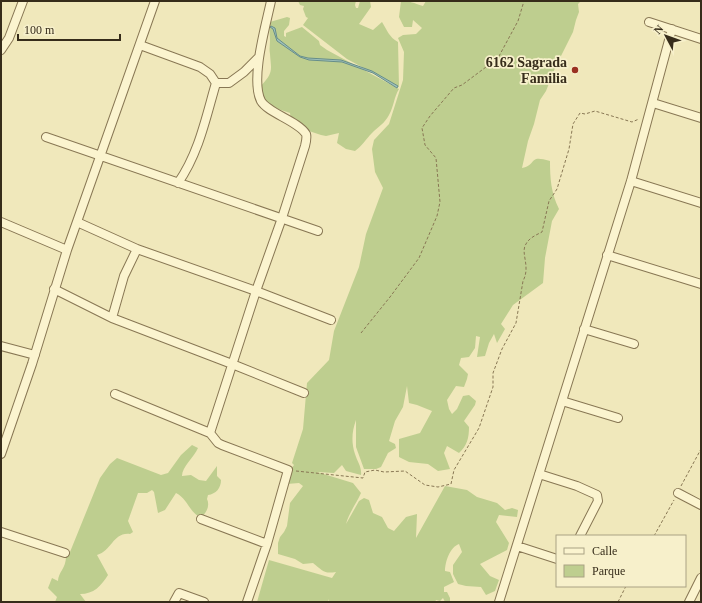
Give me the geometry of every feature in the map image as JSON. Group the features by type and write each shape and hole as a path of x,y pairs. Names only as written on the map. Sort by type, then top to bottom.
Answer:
{"street":[{"path":"1,50 9,38 23,1"},
{"path":"1,454 35,354 67,250 155,1"},
{"path":"210,433 256,291 304,153 305,133 292,122 266,106 262,101 258,81 259,57 271,1"},
{"path":"649,22 701,39"},
{"path":"499,602 631,181 672,30"},
{"path":"140,45 200,67 210,74 216,83"},
{"path":"216,83 229,83 244,72 259,57"},
{"path":"178,183 191,162 216,83"},
{"path":"653,103 701,118"},
{"path":"46,137 318,231"},
{"path":"631,181 701,203"},
{"path":"1,222 67,250"},
{"path":"77,222 137,249 256,291 331,320"},
{"path":"112,318 124,276 137,249"},
{"path":"607,255 701,284"},
{"path":"54,289 112,318 232,364 304,394"},
{"path":"584,329 634,344"},
{"path":"1,346 35,354"},
{"path":"116,394 210,433 218,443 222,445 288,470 267,544 247,602"},
{"path":"562,401 618,418"},
{"path":"539,474 577,486 597,495 598,501 581,535"},
{"path":"678,493 701,505"},
{"path":"201,519 267,544"},
{"path":"1,532 65,553"},
{"path":"516,546 556,559"},
{"path":"689,602 701,578"},
{"path":"174,602 179,593 204,602"}],"path":[{"path":"361,333 419,258 437,216 440,202 436,158 425,145 422,128 430,116 454,88 462,85 498,58 518,21 524,1"},
{"path":"288,470 363,478 365,472 374,470 384,472 406,471 425,485 438,487 451,484 454,470 479,428 493,387 493,373 502,350 516,323 523,281 526,276 524,251 526,244 530,239 542,232 549,201 557,189 561,176 569,149 574,124 580,113 585,114 595,111 632,122 649,117"},
{"path":"618,602 626,587"}],"green space":[{"path":"298,1 356,1 355,5 356,8 358,8 360,1 370,1 371,7 359,24 373,30 382,22 390,36 398,42 399,87 347,59 303,25 308,18 306,17 303,9 304,6 300,5"},
{"path":"401,1 423,6 426,1 581,1 578,4 579,12 573,32 555,68 546,91 540,100 522,168 530,165 535,159 550,161 550,173 554,197 559,209 552,221 545,258 543,283 513,305 501,324 505,329 497,343 494,334 489,343 485,356 477,357 480,337 476,336 475,348 469,357 461,358 459,365 468,374 467,379 464,387 456,386 447,400 449,409 452,414 457,409 463,396 469,395 476,401 475,405 464,421 469,427 466,445 459,453 447,446 444,453 450,469 438,471 428,464 409,462 399,457 399,439 420,433 432,411 409,403 407,386 403,407 395,421 389,441 395,444 396,448 388,453 381,467 376,469 364,469 356,447 356,420 353,432 353,441 355,454 361,469 361,475 346,471 342,465 334,473 317,472 353,483 361,493 346,524 359,501 364,498 369,500 373,513 382,517 388,528 394,531 406,517 417,514 416,538 445,486 467,490 477,497 497,503 505,510 512,508 518,510 517,517 499,515 496,522 509,543 507,550 480,564 490,576 499,580 495,591 486,595 481,587 458,584 453,574 453,565 462,552 459,544 451,551 445,567 445,571 450,572 454,582 444,587 444,592 447,592 450,602 445,602 443,598 440,601 436,600 435,602 329,602 329,599 328,602 257,602 269,560 332,578 336,572 329,573 313,563 303,564 295,559 278,554 278,543 287,526 290,503 303,486 299,483 287,484 290,470 294,465 292,463 303,429 307,383 329,360 334,331 359,267 366,234 383,188 375,172 372,149 374,140 389,124 403,80 404,52 398,38 403,35 416,34 422,28 413,20 412,27 404,27 399,17"},
{"path":"287,17 290,18 289,25 284,31 284,36 286,37 286,33 302,27 319,41 320,45 327,50 399,89 391,112 387,118 355,151 346,149 337,143 339,133 326,136 309,131 291,120 290,113 275,108 270,109 260,96 262,93 261,86 271,71 270,22"},
{"path":"192,445 198,448 184,469 182,476 191,475 199,480 206,481 217,466 217,476 221,480 218,490 208,495 208,506 205,513 201,517 194,513 176,493 165,510 158,513 154,492 152,490 147,493 138,493 128,521 133,532 120,536 106,550 97,555 108,575 103,583 97,589 89,593 80,594 86,602 55,602 57,597 48,588 52,578 58,581 59,575 65,564 66,556 70,552 100,478 110,464 117,458 161,475 168,473 181,455"}],"water":[{"path":"270,27 275,28 277,38 300,56 308,58 341,60 372,71 398,86 397,88 373,73 342,62 309,60 300,57 277,41 273,29"}],"place":[{"name":"6162 Sagrada Familia","path":"575,70"}]}
